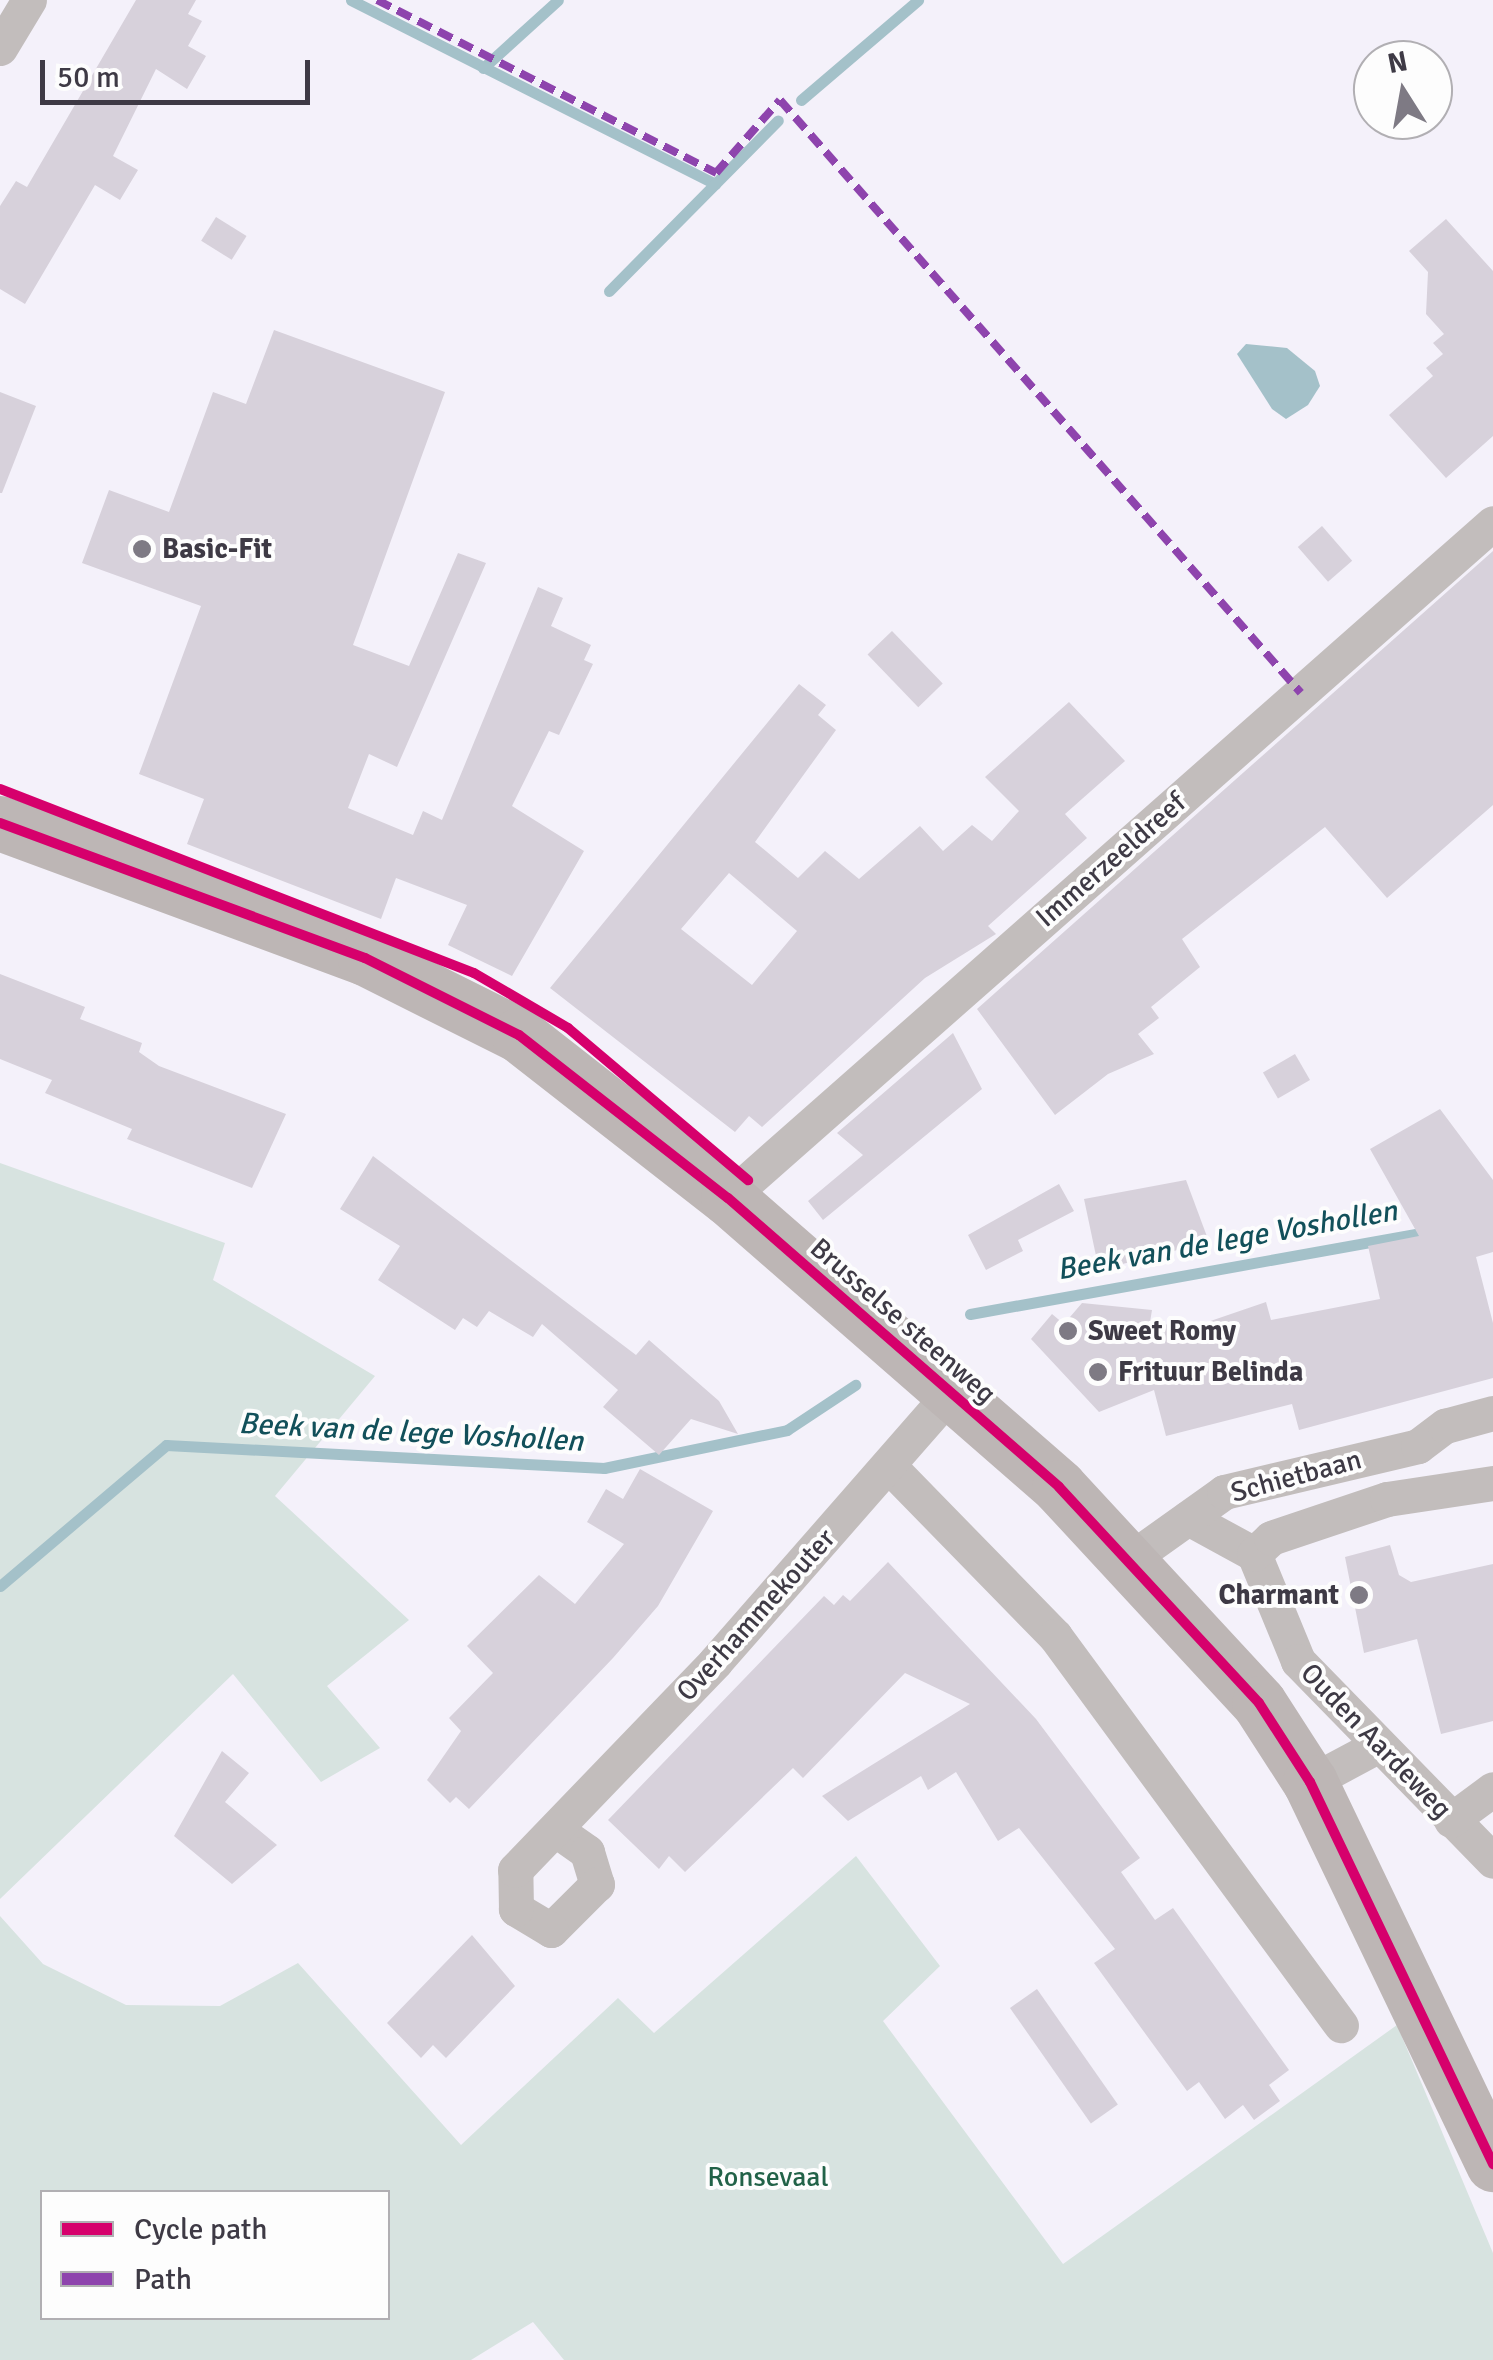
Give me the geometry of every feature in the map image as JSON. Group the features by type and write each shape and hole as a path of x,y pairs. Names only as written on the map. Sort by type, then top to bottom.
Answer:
{"main road":[{"name":"Brusselse steenweg","path":"0,823 444,991 519,1035 728,1198 1133,1557 1259,1703 1310,1782 1493,2164"}],"street":[{"path":"0,48 29,0"},
{"name":"Immerzeeldreef","path":"728,1198 1493,523"},
{"name":"Overhammekouter","path":"556,1830 889,1466 950,1394"},
{"name":"Schietbaan","path":"1133,1557 1224,1492 1418,1446 1444,1426 1493,1413"},
{"path":"1418,1446 1430,1490"},
{"path":"889,1466 1055,1636 1341,2025"},
{"name":"Schietbaan","path":"1254,1554 1271,1538 1430,1490 1493,1484"},
{"path":"1188,1518 1254,1554"},
{"name":"Ouden Aardeweg","path":"1254,1554 1298,1661 1376,1746 1493,1860"},
{"path":"1310,1782 1376,1746"},
{"path":"1451,1820 1493,1789"}],"green space":[{"path":"0,1163 225,1243 213,1280 375,1376 275,1496 409,1620 327,1686 380,1748 321,1782 233,1674 0,1899"},
{"name":"Ronsevaal","path":"856,1856 940,1966 883,2021 1063,2264 1397,2025 1493,2253 1493,2360 564,2360 533,2322 471,2360 0,2360 0,1916 43,1964 126,2005 220,2006 298,1963 461,2145 618,1998 654,2033"}],"water":[{"path":"1246,344 1287,348 1315,371 1320,386 1308,405 1286,419 1272,409 1237,354"}],"building":[{"path":"136,0 196,0 188,14 202,21 188,46 206,56 187,89 156,69 113,156 138,170 120,200 95,185 25,304 0,289 0,206 16,181 27,187"},
{"path":"216,217 247,236 232,260 201,241"},
{"path":"1446,219 1493,271 1493,436 1446,478 1389,415 1433,376 1426,368 1443,354 1433,343 1444,334 1426,314 1428,272 1409,251"},
{"path":"274,330 445,392 353,645 409,666 458,553 486,563 397,767 369,754 348,808 413,835 423,811 442,820 538,587 563,598 551,626 591,645 584,660 593,664 559,735 549,731 512,806 584,851 512,976 448,945 467,905 396,878 381,919 187,844 204,799 139,774 201,606 82,563 109,490 169,512 213,392 246,404"},
{"path":"0,392 36,406 2,493 0,493"},
{"path":"1322,526 1352,561 1328,582 1298,547"},
{"path":"1493,551 1493,805 1387,898 1325,827 1182,939 1200,967 1151,1007 1159,1018 1138,1034 1154,1054 1108,1074 1055,1115 977,1009"},
{"path":"892,631 943,684 918,707 868,655"},
{"path":"799,684 826,705 818,715 836,730 755,842 798,878 825,851 859,879 920,826 943,851 972,825 992,841 1019,811 985,777 1069,702 1125,761 1065,814 1087,838 988,926 996,934 925,978 762,1127 749,1116 735,1132 550,988","holes":["729,873 797,931 752,985 681,929"]},
{"path":"0,974 85,1007 80,1019 142,1043 139,1052 159,1066 286,1114 252,1188 127,1139 132,1129 45,1093 52,1080 0,1059"},
{"path":"953,1033 982,1089 823,1220 808,1201 863,1155 837,1133"},
{"path":"1295,1054 1310,1080 1278,1098 1263,1072"},
{"path":"1440,1109 1493,1180 1493,1252 1476,1257 1493,1323 1493,1378 1299,1430 1292,1404 1166,1436 1154,1390 1099,1412 1031,1339 1052,1314 1064,1324 1082,1303 1152,1310 1150,1322 1190,1328 1266,1302 1271,1320 1380,1299 1368,1246 1419,1236 1370,1149"},
{"path":"373,1156 636,1355 649,1340 719,1401 738,1434 691,1419 659,1455 603,1407 618,1390 542,1324 533,1337 489,1311 477,1327 463,1318 455,1330 378,1280 400,1246 340,1209"},
{"path":"1186,1180 1209,1242 1099,1270 1084,1199"},
{"path":"1059,1184 1074,1211 1018,1240 1023,1251 986,1270 968,1235"},
{"path":"640,1469 713,1511 658,1606 613,1658 469,1809 456,1797 450,1803 427,1780 461,1731 449,1718 493,1673 467,1646 539,1575 575,1604 624,1544 587,1522 606,1489 623,1499"},
{"path":"1390,1545 1399,1575 1411,1582 1493,1564 1493,1721 1441,1734 1417,1639 1364,1653 1345,1557"},
{"path":"888,1562 1036,1719 1140,1858 1121,1872 1155,1920 1173,1908 1289,2070 1269,2085 1280,2101 1254,2120 1243,2105 1225,2119 1199,2082 1187,2091 1094,1963 1115,1949 1019,1828 998,1841 956,1772 928,1790 921,1776 848,1821 822,1796 970,1704 905,1673 803,1778 793,1768 685,1872 669,1856 659,1869 608,1820 824,1596 834,1605 843,1595 850,1601"},
{"path":"222,1751 249,1773 225,1802 277,1845 232,1884 174,1836"},
{"path":"472,1935 515,1986 446,2058 433,2045 421,2058 387,2023"},
{"path":"1037,1989 1118,2105 1091,2123 1010,2008"}],"waterway":[{"path":"351,0 715,184"},
{"path":"483,68 558,0"},
{"path":"801,100 918,0"},
{"path":"609,291 778,120"},
{"name":"Beek van de lege Voshollen","path":"970,1314 1430,1231"},
{"name":"Beek van de lege Voshollen","path":"0,1586 166,1445 604,1468 787,1430 855,1385"}],"marked path":[{"path":"377,0 716,173 780,100 1301,693"}],"cycle path":[{"path":"0,789 474,973 568,1028 748,1180"},
{"path":"0,823 365,958 519,1035 728,1198 1059,1487 1259,1703 1310,1782 1493,2164"}],"place":[{"name":"Basic-Fit","path":"142,549"},
{"name":"Sweet Romy","path":"1068,1331"},
{"name":"Frituur Belinda","path":"1098,1372"},
{"name":"Charmant","path":"1359,1595"}]}
